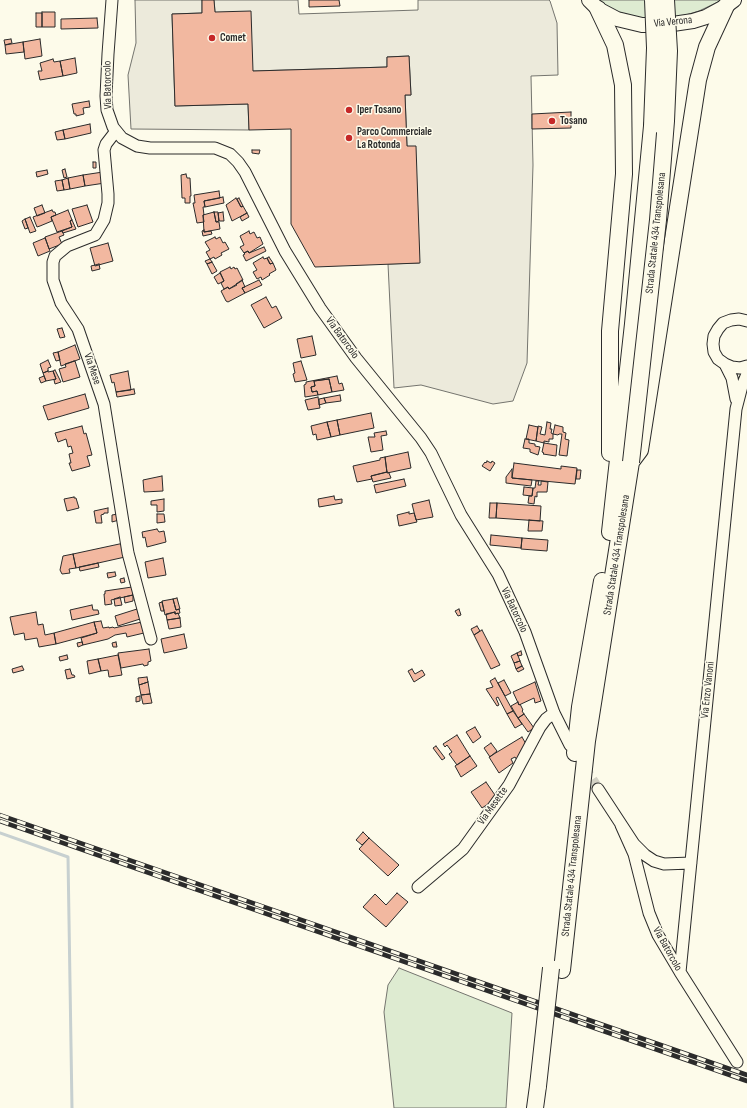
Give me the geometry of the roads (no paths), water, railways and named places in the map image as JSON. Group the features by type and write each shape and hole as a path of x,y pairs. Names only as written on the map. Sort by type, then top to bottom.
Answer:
{"highway":[{"name":"Strada Statale 434 Transpolesana","path":"546,1108 543,1087 556,969 580,707 610,529 632,332 652,126 655,48 653,0"},
{"name":"Strada Statale 434 Transpolesana","path":"556,969 587,741 632,462 662,174 669,51 666,0"},
{"path":"632,462 640,450 698,80 707,47 730,3"},
{"path":"594,5 615,45 623,85 624,174 610,331 610,529"},
{"name":"Strada Statale 434 Transpolesana","path":"535,1108 543,1087"}],"main road":[{"name":"Via Verona","path":"594,5 617,19 636,23 666,26 706,17 730,3"}],"street":[{"name":"Via Batorcolo","path":"112,0 106,96 109,117 116,131 122,138 137,146 154,148 215,148 230,154 238,162 245,172 285,251 320,308 356,358 431,453 461,515 498,574 525,632 554,714 570,745"},
{"name":"Via Mese","path":"116,131 106,144 104,150 108,203 104,220 95,235 67,246 55,256 53,262 54,280 61,303 78,329 104,404 128,553 151,639"},
{"name":"Via Enzo Vanoni","path":"680,972 736,409 736,397 732,378 725,364 718,359 714,352 713,344 714,336 723,324 731,320 739,319 747,321"},
{"path":"725,364 740,368 747,366"},
{"name":"Via Enzo Vanoni","path":"736,409 747,374"},
{"name":"Via Mesette","path":"418,887 463,849 509,785 540,727 554,714"},
{"name":"Via Batorcolo","path":"598,789 634,844 650,859 664,864 691,863"},
{"name":"Via Batorcolo","path":"621,825 634,854 649,913 654,926 680,972 738,1062"}],"waterway":[{"path":"0,833 68,857 72,1108"}],"tunnel":[{"path":"583,766 598,789"}],"railway":[{"path":"0,815 747,1075"},
{"path":"0,821 747,1081"}],"place":[{"name":"Comet","path":"212,38"},
{"name":"Iper Tosano","path":"349,110"},
{"name":"Tosano","path":"552,121"},
{"name":"Parco Commerciale La Rotonda","path":"349,138"}]}
